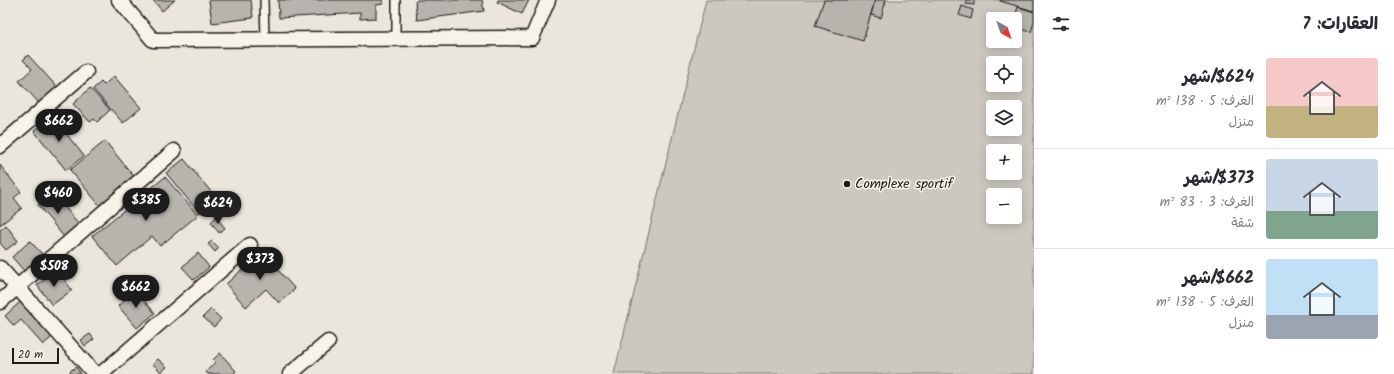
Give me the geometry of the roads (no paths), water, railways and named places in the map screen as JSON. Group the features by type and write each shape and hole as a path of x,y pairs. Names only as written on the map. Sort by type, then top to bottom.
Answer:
{"street":[{"path":"119,0 153,40 532,38 548,0"},
{"path":"0,146 86,72"},
{"path":"0,302 174,151"},
{"path":"101,374 250,245"},
{"path":"0,268 95,374"},
{"path":"290,374 328,342"}],"lane":[{"path":"264,0 265,39"},
{"path":"396,0 396,39"}],"place":[{"name":"Complexe sportif","path":"847,184"}]}
